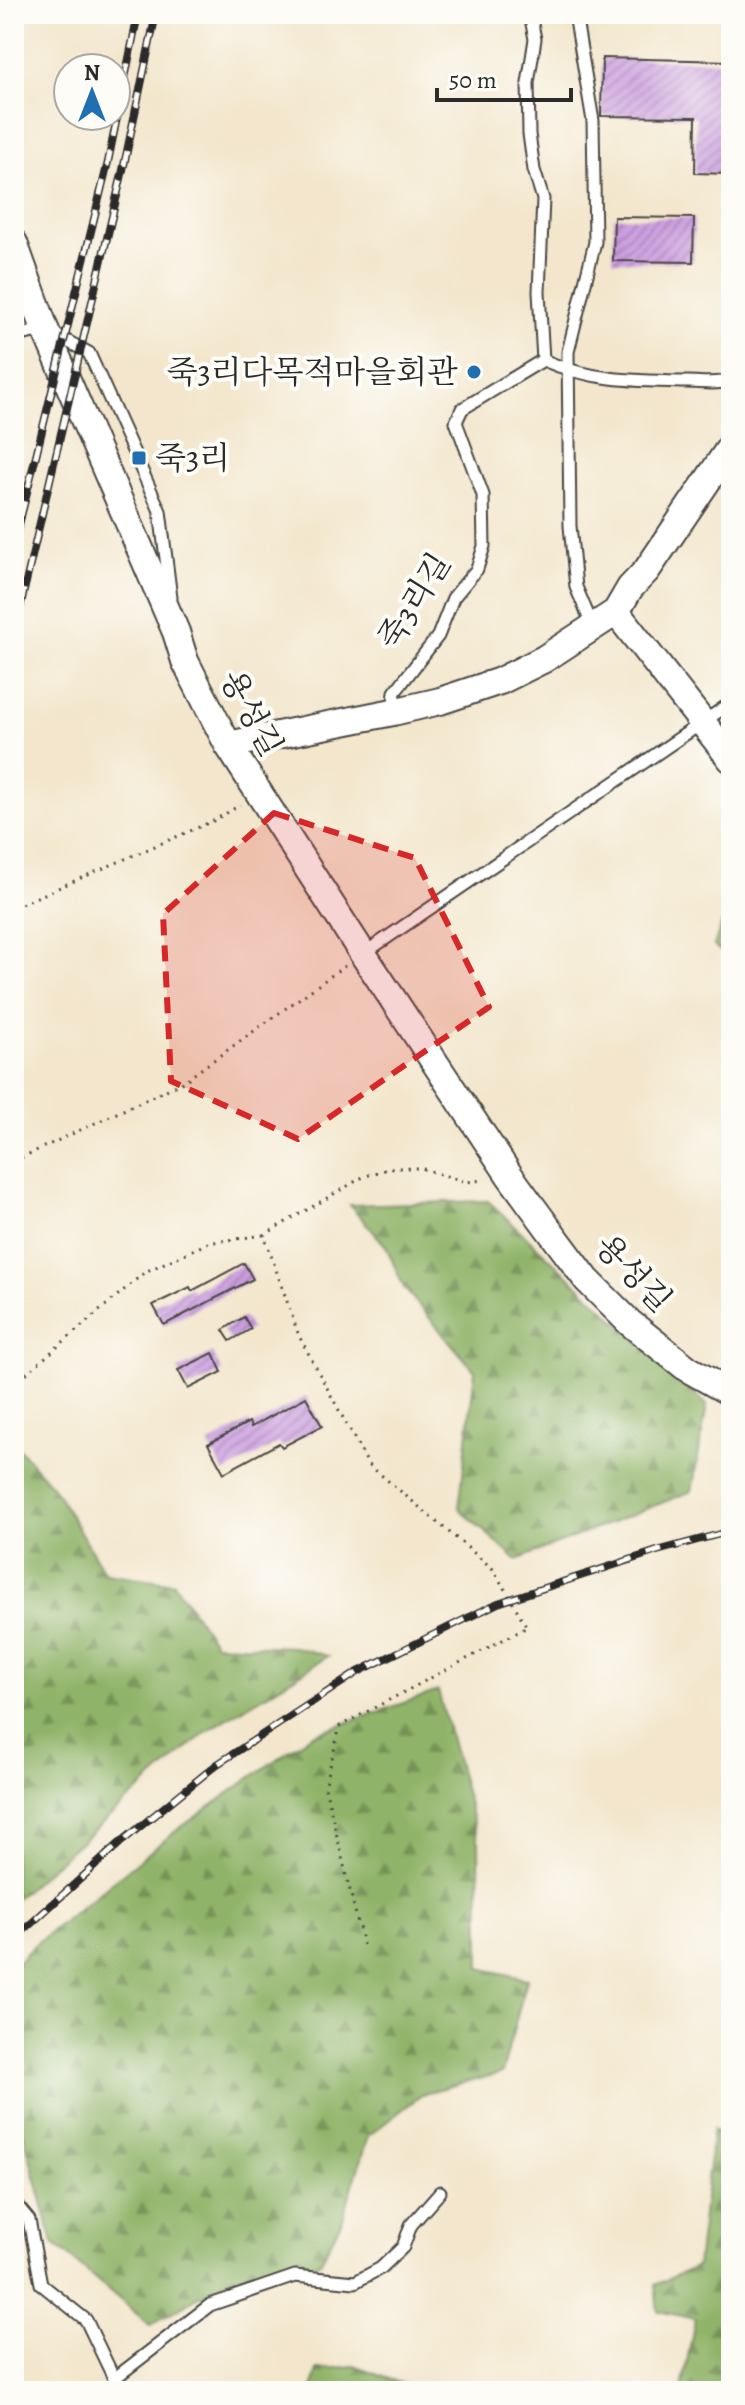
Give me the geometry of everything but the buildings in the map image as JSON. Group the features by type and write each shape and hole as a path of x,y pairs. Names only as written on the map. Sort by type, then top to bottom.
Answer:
{"street":[{"name":"용성길","path":"14,243 45,329 176,632 185,661 228,745 510,1176 587,1280 630,1323 688,1369 731,1393"},
{"path":"228,745 440,701 500,681 544,659 616,612 731,446"},
{"path":"616,612 731,759"}],"lane":[{"path":"530,14 535,39 528,83 529,134 534,170 543,199 539,292 543,360 597,378 731,380"},
{"path":"575,17 593,121 595,242 566,370 570,526 576,587 593,627"},
{"path":"14,337 45,329"},
{"name":"죽3리길","path":"393,712 395,692 438,636 453,598 477,569 484,546 483,495 456,422 462,409 543,360"},
{"path":"363,954 731,703"},
{"path":"115,2378 210,2305 295,2276 355,2282 381,2268 403,2247 411,2225 440,2192"},
{"path":"14,2202 29,2220 41,2284 86,2320 120,2391"}],"path":[{"path":"14,907 213,821 259,794"},
{"path":"14,1161 183,1082 363,954"},
{"path":"14,1384 145,1272 208,1243 264,1235 363,1177 391,1168 420,1168 466,1182 510,1176"},
{"path":"264,1235 299,1336 368,1464 493,1569 527,1627 340,1726 325,1787 364,1948"}],"highlighted area":[{"path":"274,813 415,858 489,1007 298,1139 171,1081 163,914"}],"shaded area":[{"path":"553,14 731,14 556,22"}],"green space":[{"path":"731,898 731,960 714,946"},
{"path":"488,1201 707,1405 692,1491 516,1560 459,1508 475,1371 404,1288 386,1246 350,1205"},
{"path":"14,1443 53,1487 105,1573 174,1583 215,1644 294,1647 328,1656 206,1732 14,1900"},
{"path":"438,1691 479,1843 480,1968 527,1979 502,2073 424,2093 368,2136 343,2218 320,2263 232,2277 150,2325 53,2243 14,2098 14,1966 34,1945 177,1830 311,1735"},
{"path":"713,2129 731,2143 731,2391 684,2391 695,2319 658,2311 655,2285 697,2266"},
{"path":"354,2366 419,2390 312,2391 317,2370"}],"railway":[{"path":"14,545 108,162 138,14"},
{"path":"14,633 123,170 156,14"},
{"path":"14,1939 120,1843 216,1765 358,1672 498,1603 657,1551 731,1531"}],"place":[{"name":"죽3리다목적마을회관","path":"474,372"},
{"name":"죽3리","path":"139,458"}]}
